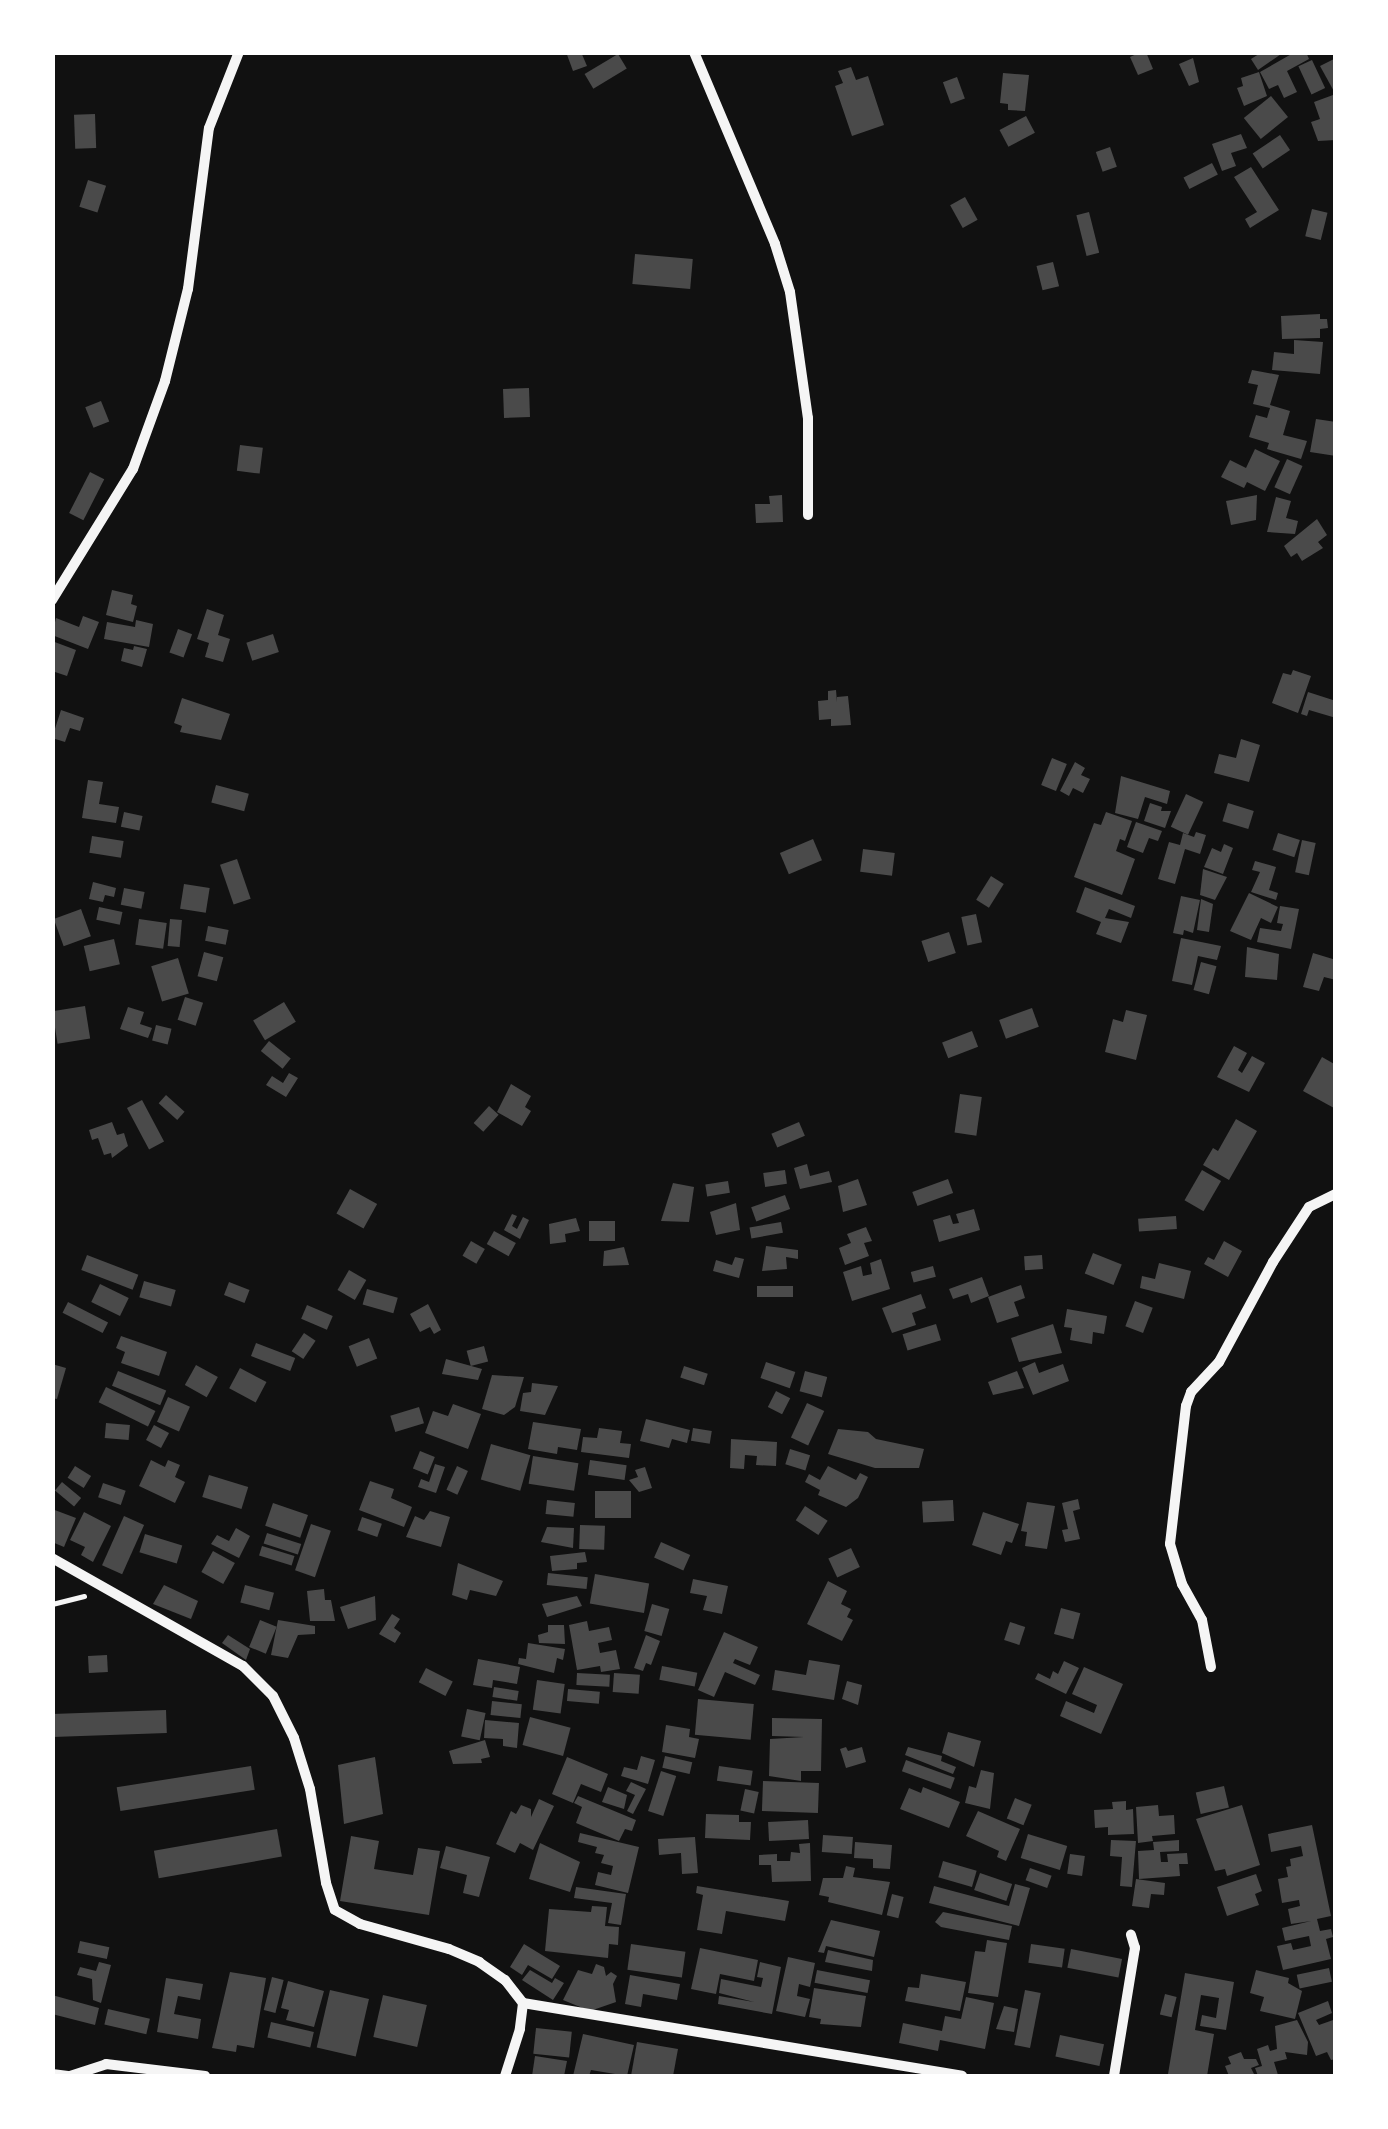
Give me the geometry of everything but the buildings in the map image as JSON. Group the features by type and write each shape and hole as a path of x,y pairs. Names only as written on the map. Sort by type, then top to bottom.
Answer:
{"street":[{"path":"52,600 133,469 165,381 188,289 209,128 239,52"},
{"path":"694,52 776,244 790,292 808,418 808,515"},
{"path":"1210,1667 1202,1620 1182,1584 1170,1544 1186,1406 1191,1392 1219,1362 1273,1262 1309,1207 1336,1194"},
{"path":"52,1558 243,1666 273,1696 294,1738 310,1789 336,1910 360,1924 479,1962 505,1980 522,2003 520,2029 505,2076"},
{"path":"1114,2076 1135,1948 1131,1935"},
{"path":"522,2003 962,2076"},
{"path":"52,2074 69,2076 106,2064 206,2076"}],"path":[{"path":"52,1604 106,1591"}]}
